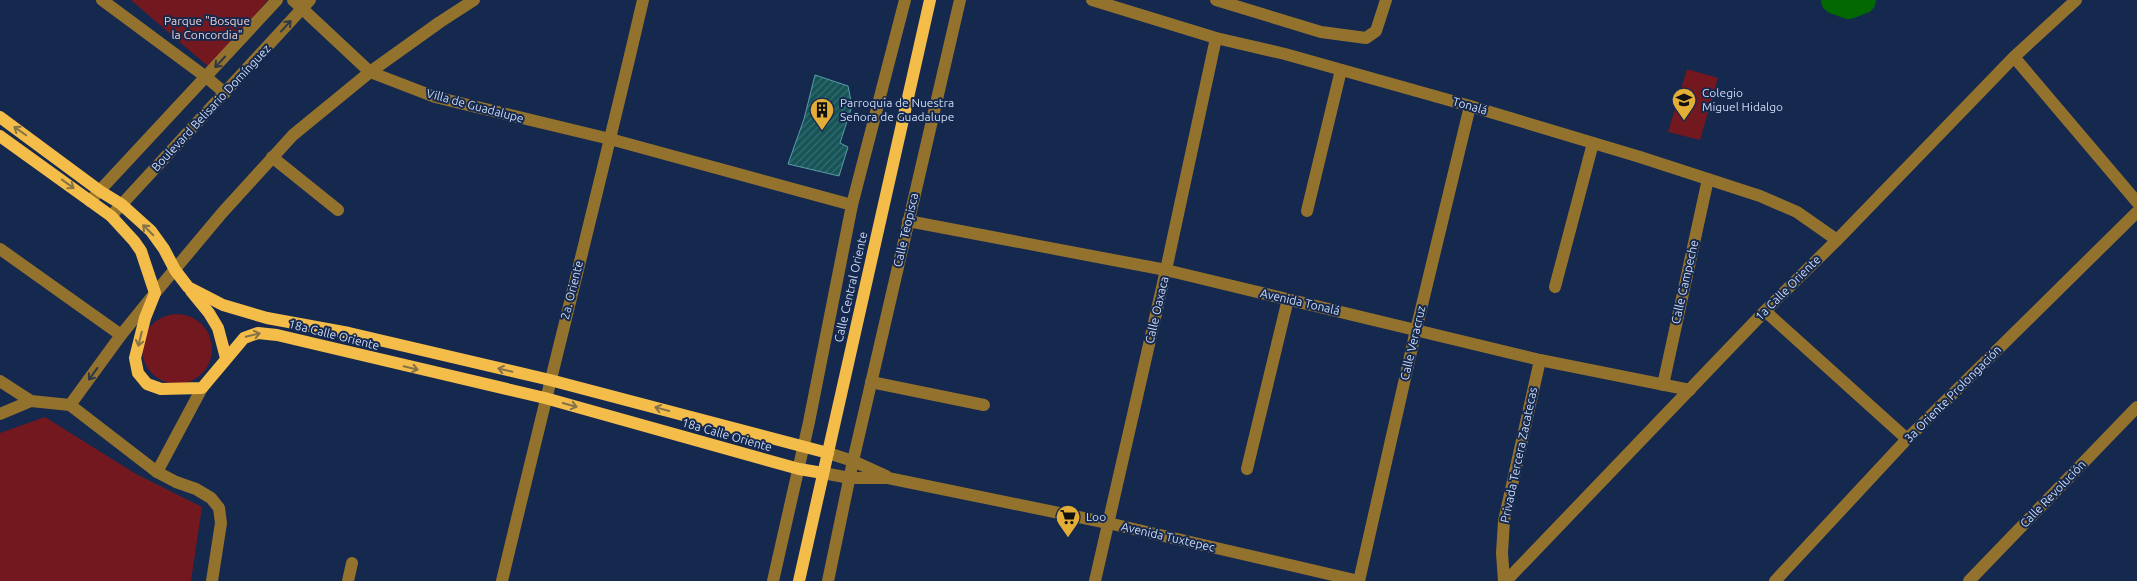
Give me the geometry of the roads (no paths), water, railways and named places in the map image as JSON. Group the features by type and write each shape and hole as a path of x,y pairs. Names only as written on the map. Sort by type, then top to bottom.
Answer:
{"main road":[{"name":"Calle Central Oriente","path":"799,581 930,0"},
{"name":"18a Calle Oriente","path":"0,117 100,191 121,204 151,231 188,287 223,305 267,318 349,333 550,380 828,453"},
{"path":"0,136 111,216 141,251 155,293 145,318 135,358 138,373 148,384 161,389 202,388"},
{"path":"188,287 209,313 218,328 226,358"},
{"name":"18a Calle Oriente","path":"202,388 244,338 258,333 267,334 545,398 799,469 822,473"}],"street":[{"path":"102,0 206,77 225,94"},
{"name":"Boulevard Belisario Domínguez","path":"90,201 277,0"},
{"path":"70,406 121,335 155,293 222,213 293,135 370,72 474,0"},
{"name":"2a. Oriente","path":"502,581 643,0"},
{"path":"773,581 804,446 852,205 905,0"},
{"name":"Calle Teopisca","path":"828,581 853,461 960,0"},
{"name":"Tonalá","path":"1092,0 1216,38 1470,106 1708,179 1760,196 1797,212 1837,240"},
{"path":"1216,0 1321,32 1366,38 1376,31 1386,0"},
{"name":"1a Calle Oriente","path":"1505,581 1764,311 1837,240 2014,57 2076,0"},
{"path":"302,3 370,72"},
{"name":"Boulevard Belisario Domínguez","path":"111,216 225,94 302,3"},
{"name":"Calle Oaxaca","path":"1095,581 1166,270 1216,38"},
{"path":"2014,57 2137,202"},
{"path":"1307,211 1341,70"},
{"name":"Villa de Guadalupe","path":"370,72 435,97 610,139 852,205"},
{"name":"Calle Veracruz","path":"1359,581 1416,330 1470,106"},
{"path":"1555,287 1593,143"},
{"path":"272,157 338,210"},
{"name":"Calle Campeche","path":"1662,384 1708,179"},
{"name":"3a Oriente Prolongación","path":"1775,581 1907,439 2137,212"},
{"name":"Avenida Tonalá","path":"908,221 1166,270 1540,360 1690,390"},
{"path":"0,249 121,335"},
{"path":"1247,469 1288,299"},
{"path":"1764,311 1907,439"},
{"name":"Privada Tercera Zacatecas","path":"1505,581 1502,553 1504,521 1540,360"},
{"path":"0,381 31,402"},
{"path":"871,382 984,405"},
{"path":"156,472 202,388"},
{"path":"0,414 31,402 70,406 156,472 212,498 219,508 221,523 212,581"},
{"name":"Calle Revolución","path":"1969,581 2137,407"},
{"name":"18a Calle Oriente","path":"828,453 853,461"},
{"name":"Avenida Tuxtepec","path":"853,461 888,478"},
{"name":"18a Calle Oriente","path":"822,473 850,478"},
{"name":"Avenida Tuxtepec","path":"850,478 888,478 1108,523 1359,581"},
{"path":"348,581 352,563"}],"waterway":[{"path":"1835,0 1849,5 1862,0"}],"place":[{"name":"Colegio Miguel Hidalgo","path":"1684,121"},
{"name":"Parroquia de Nuestra Señora de Guadalupe","path":"822,131"},
{"name":"Loo","path":"1068,538"}],"park label":[{"name":"Parque \"Bosque la Concordia\"","path":"207,28"}]}
